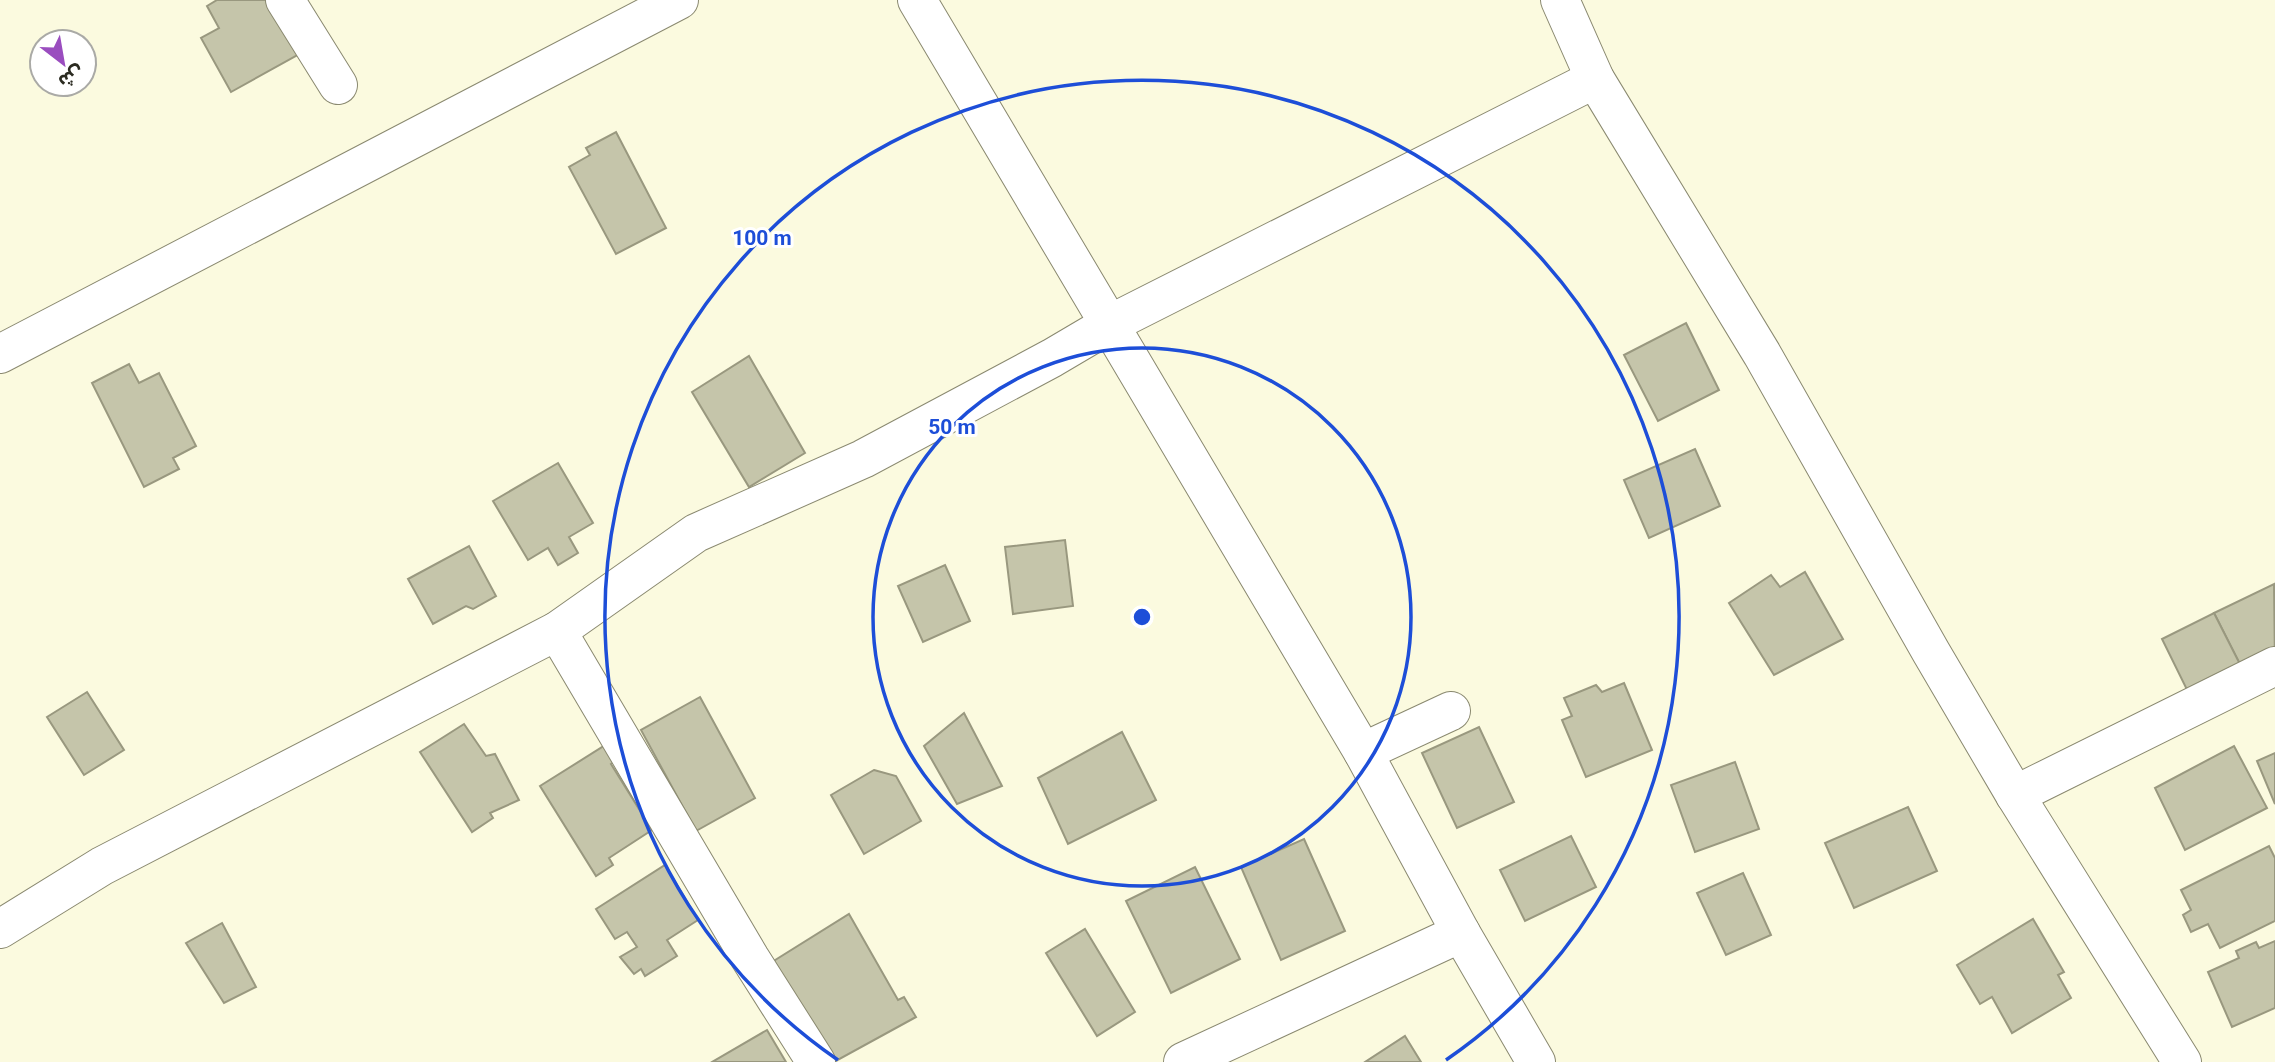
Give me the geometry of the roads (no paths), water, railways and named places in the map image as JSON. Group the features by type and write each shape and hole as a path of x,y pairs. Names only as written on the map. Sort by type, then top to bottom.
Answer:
{"street":[{"path":"285,0 338,85"},
{"path":"0,354 679,0"},
{"path":"917,0 1363,752 1461,933 1536,1062"},
{"path":"1560,0 1595,79 1762,354 2015,795 2182,1062"},
{"path":"0,929 102,866 557,631 695,533 863,459 1052,358 1108,324 1595,79"},
{"path":"557,631 750,958 816,1062"},
{"path":"2015,795 2275,666"},
{"path":"1363,752 1451,711"},
{"path":"1183,1062 1461,933"}]}
